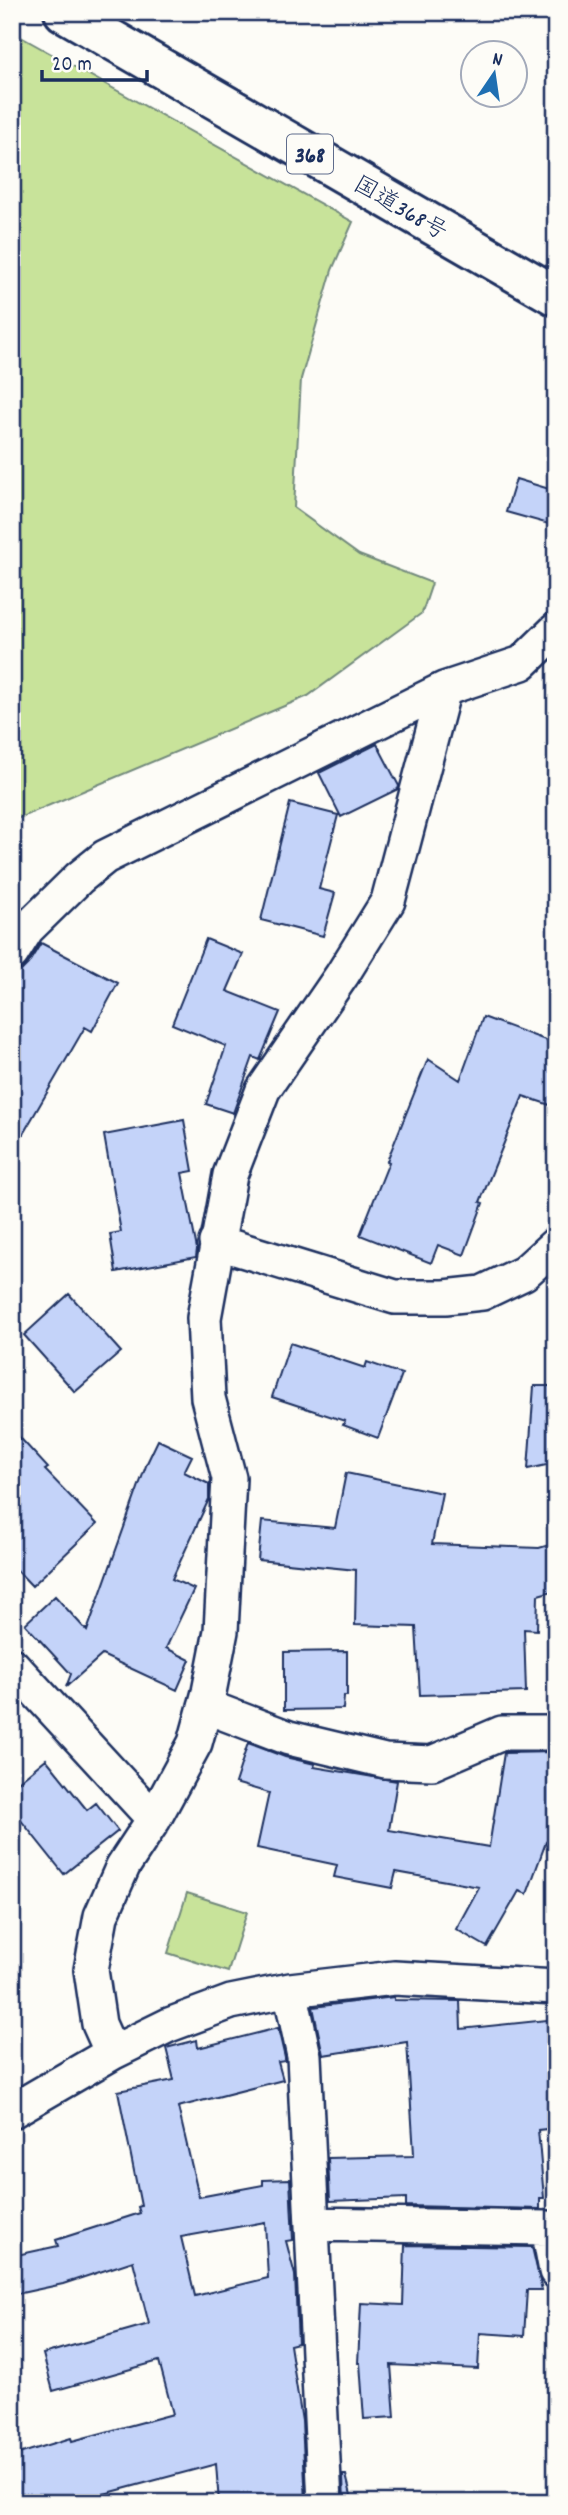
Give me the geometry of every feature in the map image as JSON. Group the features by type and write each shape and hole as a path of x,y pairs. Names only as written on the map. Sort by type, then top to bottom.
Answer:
{"highway":[{"name":"国道368号","path":"64,12 556,296"}],"street":[{"path":"12,953 27,929 79,878 105,857 444,689 522,663 556,631"},
{"path":"112,2053 99,2024 92,1970 101,1916 123,1866 154,1819 194,1743 221,1631 229,1479 208,1398 204,1318 230,1175 263,1090 342,975 387,901 444,689"},
{"path":"216,1242 395,1297 445,1297 481,1293 524,1273 556,1244"},
{"path":"12,1664 154,1819"},
{"path":"205,1706 289,1738 386,1761 432,1762 502,1733 556,1733"},
{"path":"12,2111 112,2053 169,2025 231,2002 290,1990 394,1978 556,1987"},
{"path":"290,1990 304,2056 325,2503"},
{"path":"312,2224 548,2228 556,2271"}],"green space":[{"path":"12,32 353,222 332,270 301,379 294,508 359,555 432,583 422,613 308,696 12,821"},
{"path":"187,1893 247,1912 228,1972 168,1953"}],"building":[{"path":"516,479 556,491 556,526 506,512"},
{"path":"377,744 399,786 398,789 341,817 319,773"},
{"path":"290,803 338,815 319,889 335,893 323,936 261,920"},
{"path":"206,939 243,954 227,991 280,1012 260,1060 253,1057 233,1113 206,1104 226,1046 172,1024"},
{"path":"41,943 118,983 92,1031 85,1027 12,1153 12,972 22,970 28,964"},
{"path":"483,1017 556,1044 556,1107 523,1096 480,1202 483,1203 464,1255 438,1245 431,1263 360,1235 428,1059 460,1080"},
{"path":"184,1120 193,1171 182,1173 197,1249 196,1257 116,1272 110,1234 121,1232 104,1135"},
{"path":"69,1294 121,1352 75,1392 24,1335"},
{"path":"290,1343 365,1368 367,1362 402,1374 378,1438 343,1425 345,1421 272,1397"},
{"path":"534,1386 556,1386 556,1463 528,1469"},
{"path":"12,1429 48,1468 45,1470 97,1524 32,1586 12,1565"},
{"path":"158,1440 192,1456 184,1472 209,1484 209,1499 172,1579 194,1589 166,1648 190,1660 177,1690 102,1655 66,1687 71,1674 25,1624 55,1596 87,1631 147,1463"},
{"path":"346,1473 442,1493 432,1544 539,1548 556,1543 556,1590 538,1595 537,1630 524,1629 526,1692 420,1695 416,1627 355,1625 356,1570 258,1560 262,1521 335,1528"},
{"path":"347,1651 347,1696 344,1696 343,1709 284,1710 284,1652"},
{"path":"248,1743 285,1757 315,1764 314,1767 397,1781 389,1830 489,1847 504,1753 556,1752 556,1848 546,1842 527,1894 519,1891 487,1947 456,1929 479,1887 396,1872 392,1888 334,1877 337,1865 257,1848 269,1793 235,1783"},
{"path":"46,1759 87,1810 96,1803 118,1831 64,1874 12,1809 12,1787"},
{"path":"394,1997 394,2000 460,2001 461,2029 556,2019 556,2128 538,2130 544,2198 540,2198 540,2209 406,2206 406,2198 330,2201 328,2158 414,2154 407,2042 323,2055 313,2007"},
{"path":"278,2028 285,2058 285,2061 278,2062 283,2080 178,2107 199,2197 263,2185 263,2180 290,2179 293,2240 286,2241 295,2275 298,2343 290,2345 302,2421 306,2503 219,2503 216,2464 89,2498 91,2503 12,2503 12,2456 71,2438 72,2441 173,2414 159,2361 53,2391 43,2354 149,2324 133,2261 63,2284 12,2295 12,2256 58,2246 56,2240 140,2213 138,2207 141,2206 118,2091 174,2080 166,2048 197,2040 198,2048","holes":["265,2222 268,2278 195,2296 181,2237"]},
{"path":"405,2245 532,2247 542,2290 527,2290 524,2336 480,2333 478,2369 391,2365 395,2417 364,2419 358,2363 361,2303 403,2305"},
{"path":"343,2475 346,2475 353,2503 344,2503"}]}
